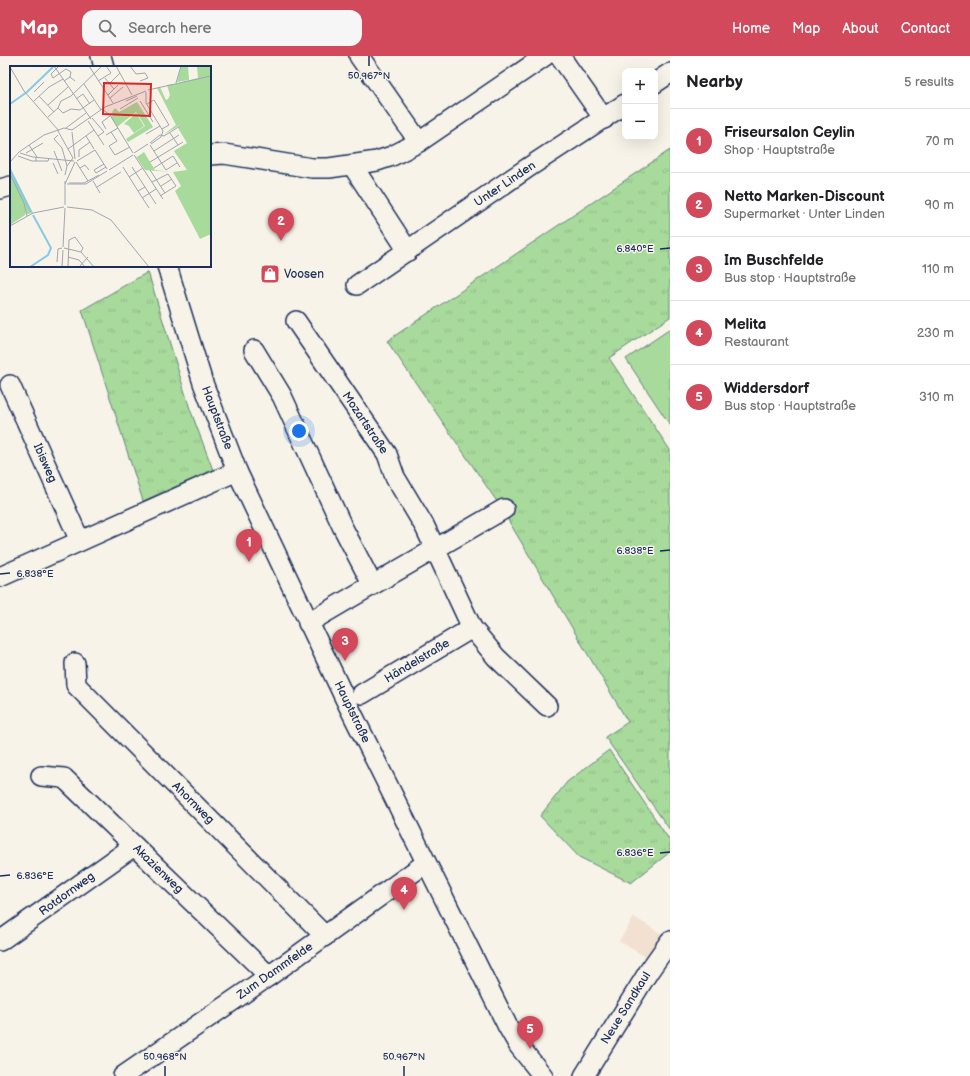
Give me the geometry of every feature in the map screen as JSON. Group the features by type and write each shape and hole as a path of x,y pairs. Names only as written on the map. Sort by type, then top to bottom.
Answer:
{"street":[{"path":"359,56 419,142"},
{"path":"215,152 312,168 352,165 392,156 419,142 544,56"},
{"path":"560,56 604,119"},
{"path":"658,81 670,73"},
{"name":"Unter Linden","path":"357,285 529,167 622,106"},
{"path":"352,165 408,251"},
{"path":"0,189 10,186"},
{"name":"Hauptstraße","path":"166,267 203,383 238,472 308,623 512,1035 543,1076"},
{"name":"Mozartstraße","path":"296,321 387,454 395,477 425,527 435,550"},
{"path":"254,350 282,396 342,526 372,584"},
{"name":"Ibisweg","path":"10,385 80,541"},
{"path":"0,577 238,472"},
{"path":"308,623 372,584 435,550 504,509"},
{"path":"435,550 472,628 496,657 547,706"},
{"name":"Händelstraße","path":"362,694 472,628"},
{"name":"Ahornweg","path":"75,663 76,685 325,936"},
{"name":"Akazienweg","path":"41,776 64,778 268,976"},
{"name":"Rotdornweg","path":"0,941 134,846"},
{"name":"Zum Dammfelde","path":"123,1076 325,936 426,863"},
{"name":"Neue Sandkaul","path":"584,1076 649,971 670,941"}],"shaded area":[{"path":"634,917 662,934 647,958 619,941"}],"green space":[{"path":"670,150 670,317 609,358 670,450 670,830 605,737 628,722 498,503 387,341"},
{"path":"148,272 190,409 213,470 143,501 82,310"},
{"path":"670,329 670,425 626,359"},
{"path":"609,750 670,841 670,852 631,883 579,857 540,816 567,782"}],"place":[{"name":"Netto Marken-Discount","path":"281,241"},
{"name":"Voosen","path":"270,274"},
{"name":"Friseursalon Ceylin","path":"249,562"},
{"name":"Im Buschfelde","path":"345,661"},
{"name":"Melita","path":"404,910"},
{"name":"Widdersdorf","path":"530,1049"}]}
